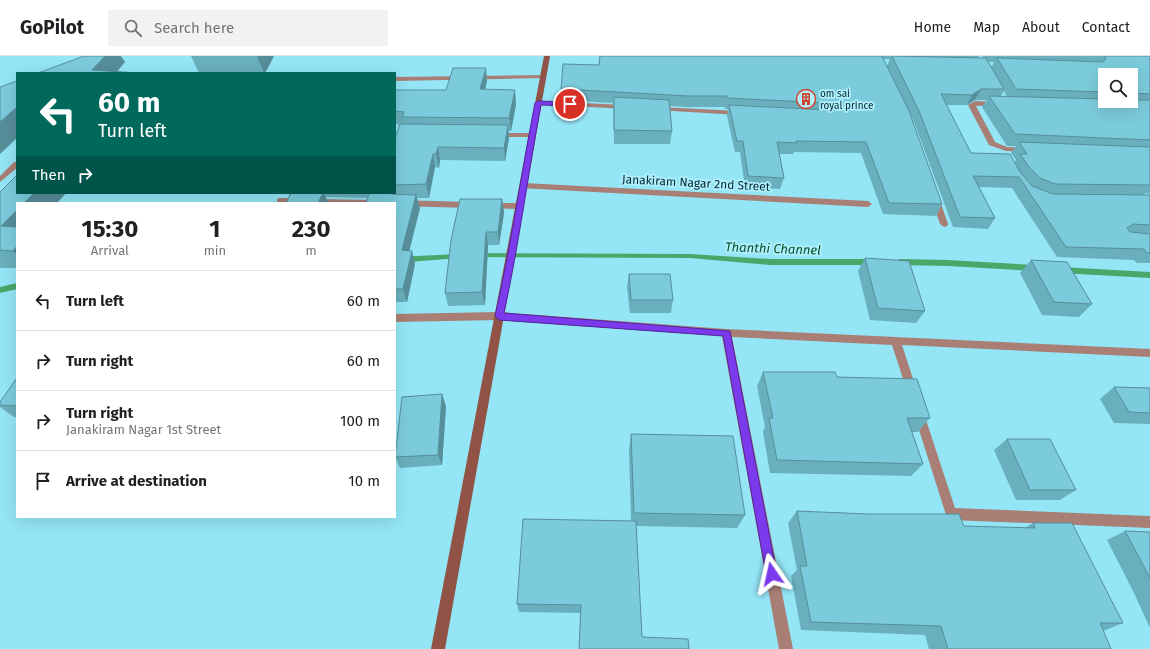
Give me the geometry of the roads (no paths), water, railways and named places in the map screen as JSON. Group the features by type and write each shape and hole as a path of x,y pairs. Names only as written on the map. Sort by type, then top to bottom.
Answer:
{"street":[{"path":"438,649 499,316 511,263 519,206 547,56"},
{"path":"396,79 543,76"},
{"path":"538,103 633,108"},
{"path":"1006,103 975,103 972,105 992,143 998,147 1006,149 1038,151"},
{"path":"649,108 744,113"},
{"path":"486,135 532,135"},
{"path":"998,147 1006,160"},
{"path":"0,180 16,165"},
{"name":"Janakiram Nagar 2nd Street","path":"523,186 868,204"},
{"path":"933,190 944,224"},
{"path":"280,201 328,202"},
{"path":"396,203 519,206"},
{"path":"396,318 499,316 726,333 1150,353"},
{"path":"726,333 786,649"},
{"path":"896,341 950,514 1150,522"}],"waterway":[{"name":"Thanthi Channel","path":"477,255 690,256 770,262 874,262"},
{"name":"Thanthi Channel","path":"396,260 460,256"},
{"name":"Thanthi Channel","path":"899,262 1035,268"},
{"name":"Thanthi Channel","path":"1061,270 1150,275"},
{"name":"Thanthi Channel","path":"0,290 16,286"}],"place":[{"name":"om sai royal prince","path":"806,99"}]}
